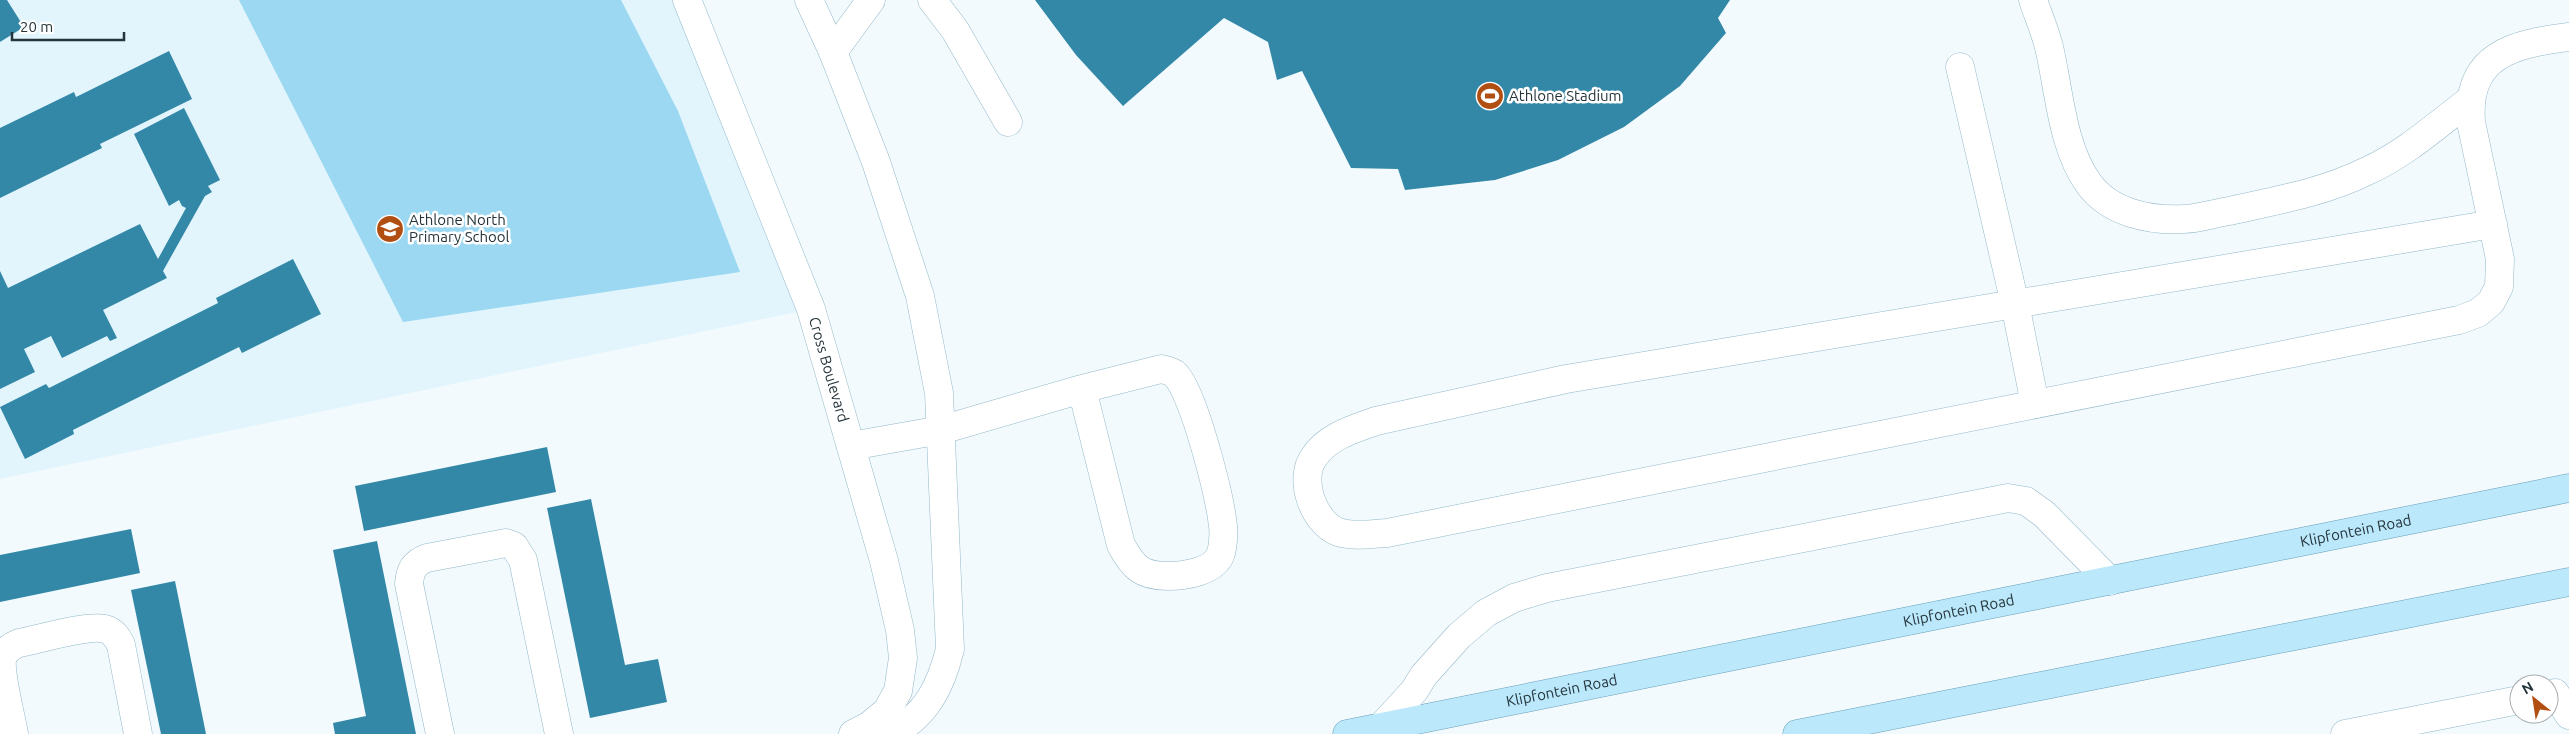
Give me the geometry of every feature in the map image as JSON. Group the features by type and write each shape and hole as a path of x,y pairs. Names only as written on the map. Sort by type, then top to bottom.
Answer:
{"main road":[{"name":"Klipfontein Road","path":"1347,734 2569,488"},
{"path":"1797,734 2569,582"}],"street":[{"name":"Cross Boulevard","path":"687,0 811,309 884,561 900,630 902,658 898,691 887,711 870,726 852,734"},
{"path":"810,0 833,52 876,162 920,296 939,393 950,650 943,677 930,700 913,719 890,734"},
{"path":"833,52 871,0"},
{"path":"932,0 955,30 1008,122"},
{"path":"2033,0 2049,45 2061,106 2075,158 2089,184 2106,201 2122,211 2147,217 2185,219 2251,206 2326,187 2368,171 2416,142 2470,100 2485,68 2499,54 2514,47 2538,41 2569,37"},
{"path":"1960,67 2015,304 2034,404"},
{"path":"2470,100 2472,122 2493,224 2500,258 2499,286 2491,302 2478,313 2459,320 1387,533 1360,535 1338,532 1326,524 1313,506 1308,486 1308,469 1314,457 1328,442 1347,431 1376,422 1566,379 2493,224"},
{"path":"851,446 941,430 1082,388 1161,369 1175,374 1186,390 1195,415 1223,527 1221,554 1212,564 1200,571 1169,576 1147,574 1130,562 1121,545 1082,388"},
{"path":"1381,727 1414,691 1424,675 1459,636 1486,613 1514,598 1547,588 2008,498 2026,501 2044,514 2110,581"},
{"path":"440,734 409,584 409,575 419,561 427,558 497,543 514,546 524,560 558,734"},
{"path":"14,734 1,669 5,653 19,643 94,628 111,631 121,645 138,734"},
{"path":"2345,734 2509,702"}],"shaded area":[{"name":"Athlone North Primary School","path":"0,0 687,0 811,309 0,479"},
{"path":"239,0 621,0 678,111 740,272 403,322"}],"building":[{"path":"0,0 7,0 24,27 0,42"},
{"name":"Athlone Stadium","path":"1035,0 1730,0 1718,18 1726,33 1680,86 1624,127 1558,160 1495,180 1405,190 1398,169 1351,168 1302,71 1277,80 1268,42 1224,18 1123,106 1076,55"},
{"path":"169,51 192,99 100,144 102,148 0,198 0,128 74,92 76,97"},
{"path":"184,108 220,180 208,186 212,192 205,196 163,271 167,278 103,310 117,338 110,341 107,336 62,358 51,336 24,349 35,372 0,389 0,271 8,288 140,224 158,259 186,208 182,206 179,200 169,206 134,134"},
{"path":"293,259 321,314 242,353 239,347 73,430 74,434 25,459 0,407 46,384 49,388 218,303 216,298"},
{"path":"547,447 556,492 364,531 355,486"},
{"path":"591,499 625,665 658,659 667,702 590,718 547,508"},
{"path":"131,529 140,573 0,602 0,555"},
{"path":"377,541 416,734 335,734 333,723 366,716 333,550"},
{"path":"175,581 206,734 161,734 131,590"}],"place":[{"name":"Athlone Stadium","path":"1490,96"},
{"name":"Athlone North Primary School","path":"390,229"}]}
